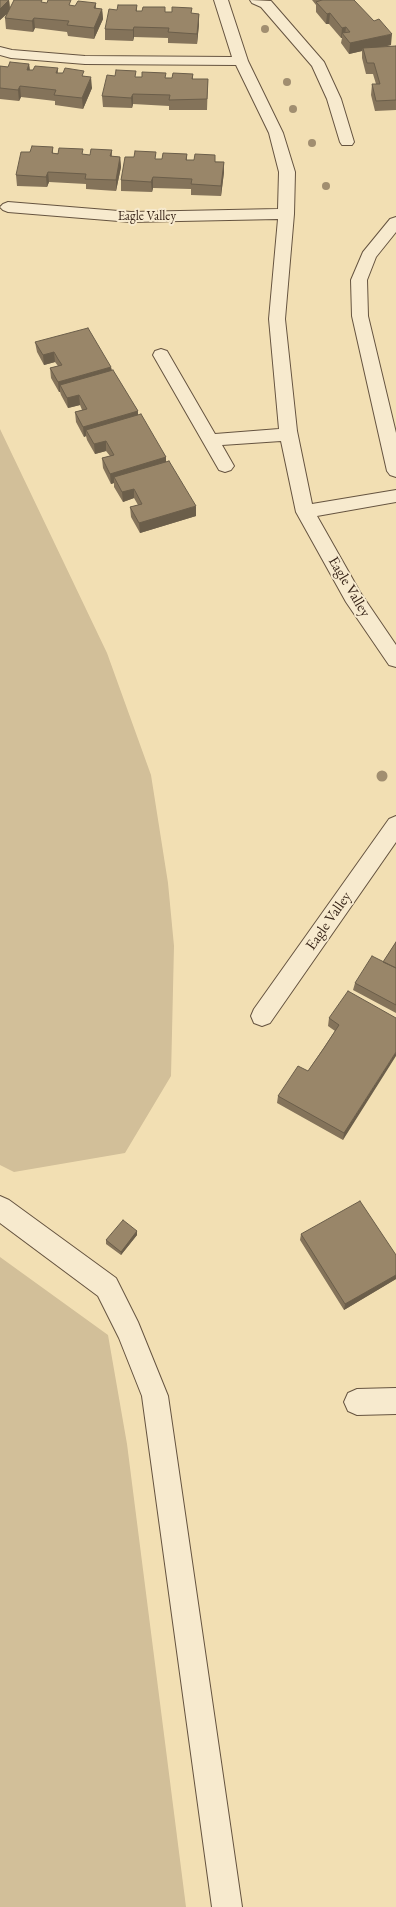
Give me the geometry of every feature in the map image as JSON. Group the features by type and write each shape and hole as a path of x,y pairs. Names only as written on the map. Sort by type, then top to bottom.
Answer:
{"street":[{"name":"Eagle Valley","path":"221,0 241,61 276,133 287,172 286,214 277,319 289,434 304,512 353,597 396,660"},
{"path":"257,0 266,4 319,65 334,98 348,142"},
{"path":"0,51 11,54 86,60 241,61"},
{"name":"Eagle Valley","path":"8,208 131,217 286,214"},
{"path":"396,222 369,256 359,280 360,316 396,471"},
{"path":"161,355 225,466"},
{"path":"211,440 289,434"},
{"path":"304,512 396,496"},
{"name":"Eagle Valley","path":"262,1016 396,825"},
{"path":"0,1208 107,1287 129,1331 155,1396 227,1907"},
{"path":"357,1402 396,1401"}],"shaded area":[{"path":"0,429 107,653 151,775 168,883 174,946 171,1076 125,1153 14,1172 0,1165"},
{"path":"0,1257 108,1335 127,1444 186,1907 0,1907"}],"building":[{"path":"0,0 9,0 0,9"},
{"path":"14,0 42,0 41,2 47,3 48,0 71,0 69,5 75,6 78,1 96,3 94,8 102,9 94,28 67,25 69,21 34,18 32,21 5,18"},
{"path":"322,0 354,0 374,21 379,19 392,34 350,43 342,33 350,32 346,27 342,28 330,13 327,14 316,2"},
{"path":"118,5 137,5 136,11 142,11 143,7 165,7 165,12 172,12 172,7 192,8 191,13 199,14 197,34 168,32 169,28 134,27 133,30 105,29 109,9 117,10"},
{"path":"396,46 396,100 376,101 372,84 380,84 374,63 367,63 363,48"},
{"path":"10,62 29,64 27,70 33,70 35,66 58,68 56,73 63,73 65,68 84,71 82,76 91,77 82,98 54,95 56,90 20,86 18,90 0,88 0,66 8,67"},
{"path":"116,70 136,71 135,77 142,77 142,72 166,73 165,78 172,78 173,73 193,74 192,79 208,79 207,99 169,100 170,95 133,94 131,98 102,96 107,75 115,76"},
{"path":"32,146 53,147 52,153 58,154 59,148 83,149 82,154 90,155 91,149 112,150 110,156 120,157 116,180 85,179 86,174 48,172 46,177 16,175 21,152 30,152"},
{"path":"135,151 156,152 155,159 162,159 163,153 187,154 186,160 194,160 195,154 215,155 215,162 224,162 221,186 191,184 192,179 153,177 151,182 121,180 125,157 134,157"},
{"path":"88,328 111,367 58,382 50,368 62,365 54,352 43,355 35,342"},
{"path":"113,370 138,411 83,427 75,412 87,409 79,395 67,398 60,385"},
{"path":"141,414 166,457 110,474 102,458 114,455 106,441 94,444 86,430"},
{"path":"169,461 196,506 139,523 130,507 142,504 134,489 122,492 114,477"},
{"path":"396,942 396,968 383,962"},
{"path":"372,956 396,968 396,1005 355,983"},
{"path":"348,991 396,1018 396,1052 344,1133 278,1096 298,1066 308,1071 324,1048 339,1025 329,1018"},
{"path":"360,1201 396,1255 396,1275 345,1304 301,1234"},
{"path":"123,1220 137,1231 121,1252 106,1240"}]}
